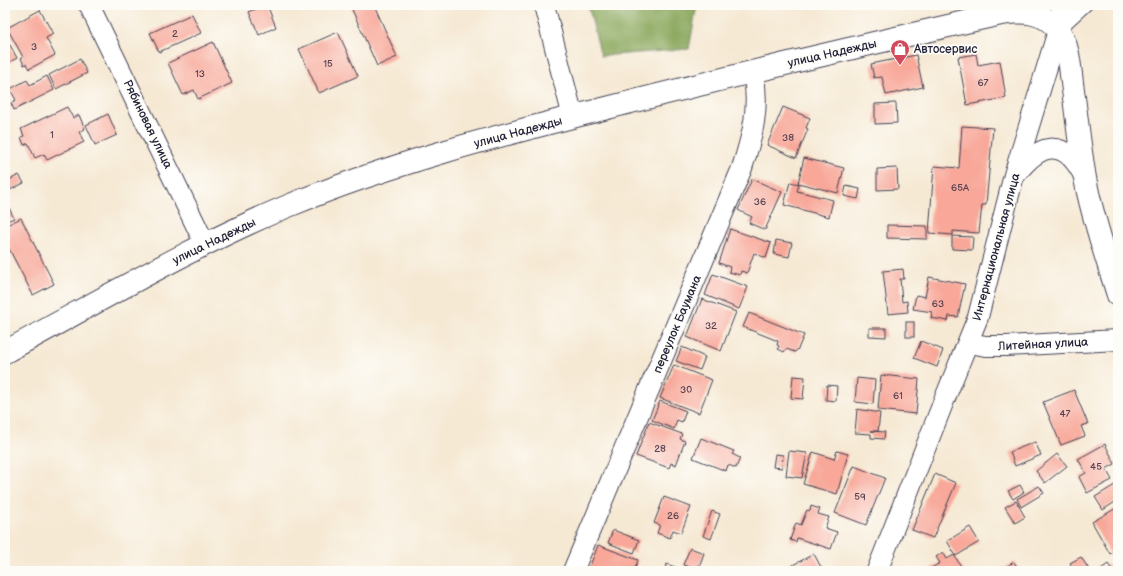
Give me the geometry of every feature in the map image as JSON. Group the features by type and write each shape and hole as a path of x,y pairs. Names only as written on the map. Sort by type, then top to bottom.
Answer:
{"street":[{"name":"Рябиновая улица","path":"89,5 205,244"},
{"path":"544,5 574,117"},
{"name":"Интернациональная улица","path":"877,571 942,405 969,342 983,303 1014,175 1058,31 1064,5"},
{"name":"улица Надежды","path":"5,352 205,244 289,206 336,188 484,141 754,71 1001,14 1017,12 1042,16 1058,31"},
{"path":"1058,31 1063,39 1070,67 1085,178 1097,226 1118,295"},
{"name":"переулок Баумана","path":"573,571 742,168 750,144 756,112 757,98 754,71"},
{"path":"1014,175 1031,157 1045,150 1054,149 1065,151 1072,157 1085,178"},
{"name":"Литейная улица","path":"969,342 986,346 1006,346 1118,340"}],"lane":[{"path":"1058,31 1087,5"}],"green space":[{"path":"588,5 697,5 689,49 601,56"}],"building":[{"path":"267,5 276,27 259,35 249,12"},
{"path":"350,5 374,5 397,57 377,66"},
{"path":"40,10 53,34 46,38 55,55 29,69 26,64 24,65 21,58 23,57 7,28"},
{"path":"192,14 201,33 159,52 150,33"},
{"path":"338,32 358,76 319,93 299,49"},
{"path":"213,42 232,83 198,99 194,90 183,95 168,63"},
{"path":"10,45 17,58 6,64 8,69 5,71 5,47"},
{"path":"976,54 978,65 1000,61 1006,98 967,105 958,57"},
{"path":"916,55 923,87 886,95 882,77 874,78 871,64"},
{"path":"80,59 87,73 56,89 49,75"},
{"path":"47,76 54,90 14,110 11,103 16,100 10,89 27,80 30,85"},
{"path":"896,103 897,123 875,124 875,104"},
{"path":"67,107 73,118 79,115 85,129 79,132 84,142 47,160 44,154 35,158 28,143 24,145 21,137 24,136 21,129"},
{"path":"783,107 810,118 806,128 808,129 796,158 767,145"},
{"path":"108,114 117,135 95,145 86,125"},
{"path":"962,126 993,128 986,205 982,205 979,233 953,231 953,235 929,233 934,166 959,168"},
{"path":"804,158 844,168 838,193 798,183"},
{"path":"897,168 898,189 877,190 877,169"},
{"path":"19,175 24,183 8,191 5,182"},
{"path":"752,179 782,192 765,230 749,223 752,217 738,210"},
{"path":"790,182 799,184 797,191 833,200 829,217 784,205"},
{"path":"846,186 860,189 858,199 844,196"},
{"path":"5,200 14,218 5,222"},
{"path":"21,218 54,284 33,295 5,241 5,226"},
{"path":"887,225 927,226 927,239 887,238"},
{"path":"730,229 771,243 766,258 754,253 747,273 741,271 740,275 729,272 730,267 719,263"},
{"path":"952,236 973,237 972,250 952,249"},
{"path":"776,240 792,243 789,257 774,254"},
{"path":"903,269 904,279 900,279 902,302 907,301 908,312 888,314 883,271"},
{"path":"713,274 748,287 739,309 705,295"},
{"path":"929,277 965,284 958,317 949,316 948,321 931,318 932,312 913,309 916,295 925,297"},
{"path":"702,299 736,312 721,351 687,337"},
{"path":"749,313 804,335 798,349 795,352 786,349 784,352 778,349 778,341 743,327"},
{"path":"906,322 914,322 914,337 906,337"},
{"path":"869,328 886,328 886,337 869,336"},
{"path":"921,341 943,350 937,367 914,358"},
{"path":"682,347 705,357 700,370 676,361"},
{"path":"674,365 712,380 699,413 660,398"},
{"path":"881,375 919,379 916,414 878,410"},
{"path":"793,376 805,377 803,399 791,398"},
{"path":"857,378 875,380 873,404 855,402"},
{"path":"827,385 837,386 836,401 826,400"},
{"path":"1074,390 1088,424 1081,426 1085,436 1061,445 1043,402"},
{"path":"660,401 686,411 682,422 677,420 674,429 652,420"},
{"path":"857,409 880,413 878,431 871,431 885,432 884,439 871,438 871,434 855,433"},
{"path":"649,422 682,434 680,439 685,441 676,465 671,463 669,468 636,456"},
{"path":"701,438 734,451 732,454 740,458 736,468 728,465 726,471 693,458"},
{"path":"1035,442 1041,455 1015,466 1010,452"},
{"path":"1105,444 1115,464 1106,469 1112,480 1087,493 1079,477 1086,473 1078,459"},
{"path":"789,451 807,453 802,478 786,476"},
{"path":"837,451 848,454 837,494 803,484 813,452 834,459"},
{"path":"775,454 783,455 782,468 773,467"},
{"path":"1057,454 1067,466 1045,483 1036,471"},
{"path":"854,466 885,478 866,525 835,513"},
{"path":"935,474 956,483 933,538 912,530"},
{"path":"1118,483 1118,500 1103,510 1095,497"},
{"path":"1020,485 1024,492 1013,499 1008,491"},
{"path":"1039,486 1044,493 1021,507 1017,499"},
{"path":"664,497 691,507 681,533 673,530 670,538 657,533 660,525 654,523"},
{"path":"1016,501 1025,517 1015,523 1005,507"},
{"path":"811,506 820,509 818,514 829,517 825,528 837,532 831,549 797,538 796,542 790,540 796,523 801,525 807,510 810,511"},
{"path":"1118,507 1118,549 1110,554 1092,522"},
{"path":"712,511 720,514 711,539 703,536"},
{"path":"970,527 979,542 956,556 947,541"},
{"path":"613,530 639,540 634,553 608,543"},
{"path":"598,545 638,560 634,571 588,571"},
{"path":"690,548 704,553 698,570 683,565"},
{"path":"943,552 947,559 954,555 964,571 926,571 940,563 936,557"},
{"path":"814,554 823,571 781,571"},
{"path":"1081,557 1090,571 1075,571 1070,563"},
{"path":"1014,562 1020,571 999,571"},
{"path":"667,564 685,571 664,571"},
{"path":"1108,564 1113,571 1098,571"}],"place":[{"name":"Автосервис","path":"900,66"}]}
